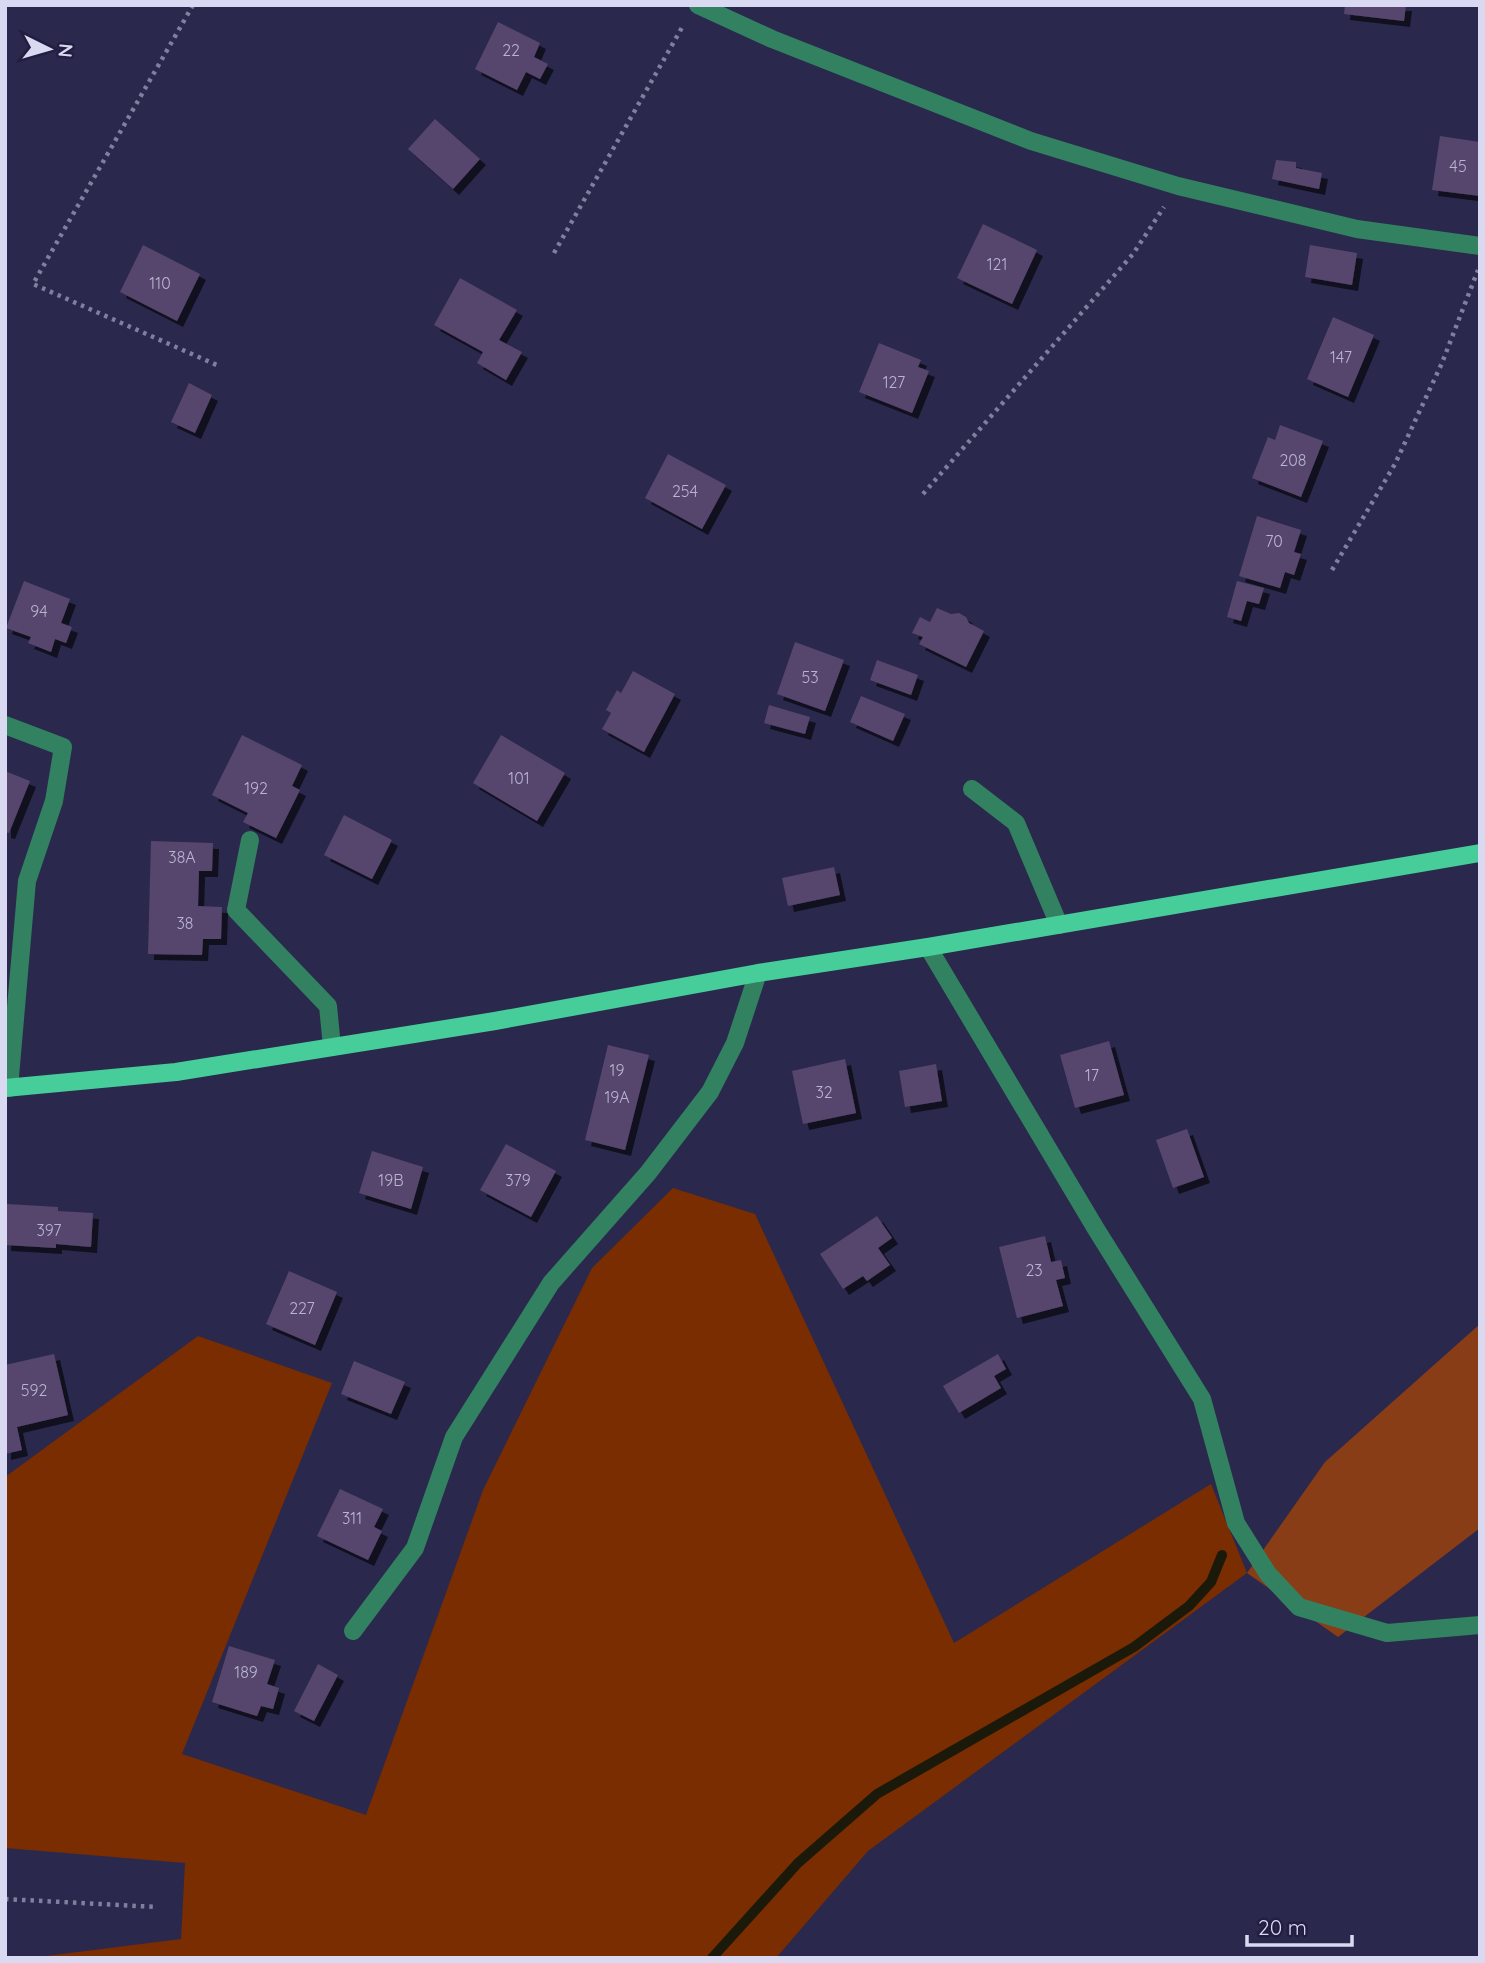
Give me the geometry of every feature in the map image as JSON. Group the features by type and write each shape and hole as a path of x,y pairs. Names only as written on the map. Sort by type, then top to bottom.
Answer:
{"main road":[{"path":"7,1088 176,1072 1480,853"}],"street":[{"path":"693,11 772,39 1031,141 1178,186 1357,229 1480,246"},
{"path":"5,725 63,747 54,801 27,881 7,1088"},
{"path":"972,789 1016,823 1059,925"},
{"path":"250,840 236,910 328,1006 332,1047"},
{"path":"928,947 1096,1229 1202,1399 1236,1523 1268,1574 1299,1606 1387,1633 1480,1626"},
{"path":"353,1631 415,1548 454,1437 551,1283 648,1173 710,1092 734,1043 758,973"}],"path":[{"path":"193,5 33,284 219,366"},
{"path":"554,253 693,11"},
{"path":"923,494 1133,254 1178,186"},
{"path":"1332,570 1395,464 1442,363 1480,266"},
{"path":"5,1899 157,1907"}],"shaded area":[{"path":"673,1188 755,1214 954,1643 1211,1484 1247,1573 868,1851 776,1958 30,1958 181,1939 185,1863 5,1848 5,1477 198,1336 332,1383 182,1754 366,1815 483,1490 592,1268"},
{"path":"1480,1324 1480,1528 1338,1637 1247,1573 1325,1462"}],"building":[{"path":"1345,5 1406,5 1404,21 1344,14"},
{"path":"498,22 540,43 534,57 548,64 540,79 526,72 517,90 475,69"},
{"path":"435,119 480,159 453,189 408,149"},
{"path":"1440,136 1480,142 1480,196 1432,190"},
{"path":"1276,160 1296,162 1296,168 1322,173 1319,189 1272,179"},
{"path":"983,224 1037,250 1012,304 957,278"},
{"path":"143,245 200,274 177,321 120,292"},
{"path":"1310,245 1357,253 1352,285 1305,277"},
{"path":"460,278 517,310 499,340 522,352 506,380 477,363 483,352 434,325"},
{"path":"1333,317 1374,335 1348,397 1307,379"},
{"path":"879,343 921,360 918,367 929,371 912,413 859,392"},
{"path":"189,383 212,395 195,433 171,422"},
{"path":"1280,425 1323,441 1301,497 1252,478 1268,437 1275,440"},
{"path":"668,454 726,485 702,529 645,498"},
{"path":"1257,516 1301,530 1294,552 1301,554 1294,575 1285,572 1280,588 1239,576"},
{"path":"24,581 70,599 61,623 72,627 66,643 55,639 51,652 28,643 31,637 6,628"},
{"path":"1237,581 1264,588 1259,604 1247,601 1241,621 1227,617"},
{"path":"937,608 951,614 959,613 966,617 969,623 984,631 966,667 919,644 923,637 912,633 920,617 930,622"},
{"path":"795,642 844,660 825,711 777,694"},
{"path":"877,660 918,675 911,695 870,680"},
{"path":"633,671 675,694 644,752 602,729 611,713 606,710 617,690 621,693"},
{"path":"861,696 905,714 893,741 850,722"},
{"path":"769,705 810,717 805,734 764,723"},
{"path":"242,735 302,765 292,786 300,790 276,838 243,822 248,813 212,795"},
{"path":"501,735 565,773 537,821 473,783"},
{"path":"5,771 30,781 9,833 5,832"},
{"path":"344,815 392,840 372,879 324,855"},
{"path":"151,841 213,843 212,871 199,871 198,906 222,907 221,939 203,939 202,955 148,954"},
{"path":"834,867 840,895 788,906 782,878"},
{"path":"1109,1041 1124,1095 1075,1108 1060,1055"},
{"path":"608,1045 649,1055 625,1150 585,1140"},
{"path":"845,1059 856,1113 803,1124 792,1071"},
{"path":"936,1064 942,1101 905,1107 899,1071"},
{"path":"1187,1129 1204,1177 1173,1188 1156,1140"},
{"path":"506,1144 556,1171 531,1217 480,1190"},
{"path":"372,1151 423,1167 411,1209 359,1193"},
{"path":"7,1204 58,1207 58,1211 93,1213 91,1247 56,1244 56,1248 5,1245"},
{"path":"877,1216 892,1238 878,1248 890,1265 867,1281 863,1276 843,1289 820,1254"},
{"path":"1045,1236 1051,1262 1061,1260 1065,1278 1056,1280 1063,1306 1017,1318 999,1247"},
{"path":"289,1271 337,1292 315,1345 266,1324"},
{"path":"54,1354 68,1415 17,1427 22,1450 5,1454 5,1365"},
{"path":"998,1354 1006,1369 994,1376 1001,1388 959,1413 943,1386"},
{"path":"354,1361 405,1382 391,1414 341,1394"},
{"path":"340,1489 383,1509 374,1527 382,1531 368,1560 317,1536"},
{"path":"229,1646 275,1660 267,1684 279,1688 273,1709 261,1706 257,1716 212,1702"},
{"path":"318,1664 338,1675 314,1721 294,1711"}],"waterway":[{"path":"712,1958 798,1863 877,1794 1134,1647 1189,1606 1211,1582 1222,1555"}]}
